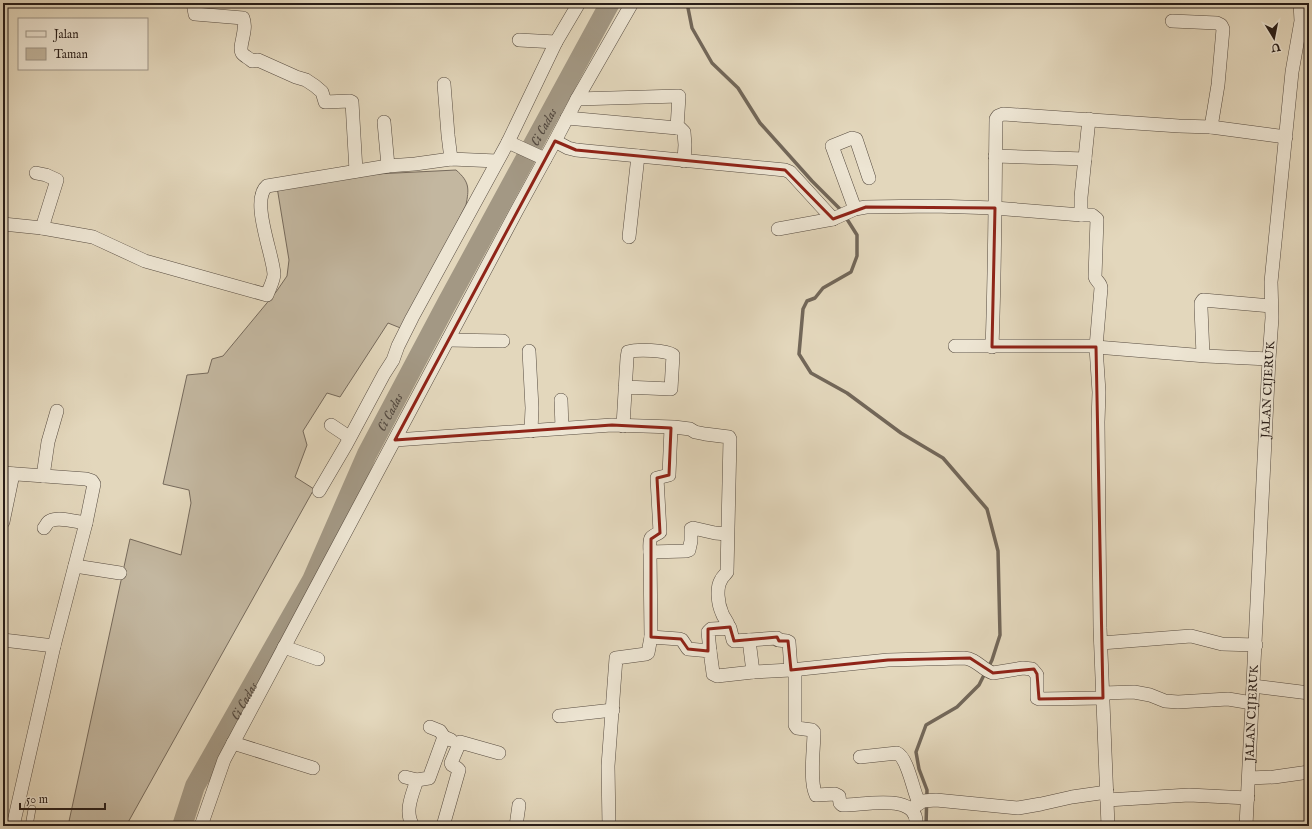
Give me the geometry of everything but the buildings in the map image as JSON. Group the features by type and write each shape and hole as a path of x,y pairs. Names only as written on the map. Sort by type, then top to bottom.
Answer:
{"street":[{"path":"193,3 194,14 243,18 245,28 241,50 243,54 252,61 258,60 306,80 321,90 325,102 352,102 356,171"},
{"path":"319,491 346,446 349,437 393,360 398,346 412,318 496,161 510,143 556,42 579,3"},
{"path":"201,826 224,760 448,340 542,158 556,141 577,99 632,3"},
{"name":"JALAN CIJERUK","path":"1246,826 1272,318 1271,282 1292,72 1301,21 1300,3"},
{"path":"1172,21 1217,23 1221,25 1223,29 1218,85 1211,127"},
{"path":"519,40 556,42"},
{"path":"444,84 451,159"},
{"path":"577,99 679,96 677,128"},
{"path":"992,346 995,156 996,118 998,116 1003,114 1211,127 1286,137"},
{"path":"567,118 680,128 684,132 684,161"},
{"path":"1081,215 1081,197 1089,120"},
{"path":"384,122 388,166"},
{"path":"853,210 832,146 852,138 856,139 869,178"},
{"path":"556,141 568,148 576,150 788,171 835,218"},
{"path":"510,143 542,158"},
{"path":"629,237 638,156"},
{"path":"995,156 1085,159"},
{"path":"3,224 42,228 93,238 145,261 267,295 274,275 261,212 262,192 267,186 388,166 451,159 496,161"},
{"path":"36,173 46,175 57,180 42,228"},
{"path":"778,229 835,218 853,210 866,207 995,208 1095,216 1098,220 1095,276 1096,280 1101,285 1101,288 1096,347 1099,392 1098,437 1101,644 1108,826"},
{"path":"1203,355 1201,308 1201,303 1203,300 1271,306"},
{"path":"448,340 503,341"},
{"path":"955,346 1093,346 1269,359"},
{"path":"528,351 532,408 531,431"},
{"path":"623,426 625,386"},
{"path":"561,400 562,428"},
{"path":"43,476 48,442 56,411"},
{"path":"331,425 349,437"},
{"path":"395,440 612,425 690,429 695,432 729,437 727,572 720,580 718,589 719,601 722,613 727,620 733,640 777,638 779,641 789,642 793,670 795,725 797,728 812,730 814,732 813,775 814,791 816,795 835,794 839,796 840,803 842,805 890,803 902,805 944,800 1018,808 1072,797 1189,795 1248,798"},
{"path":"609,826 608,766 616,658 648,653 651,637 651,538 660,532 657,478 669,475 671,428"},
{"path":"3,522 8,474 86,479 92,481 94,486 86,524 54,646 13,826"},
{"path":"44,528 48,522 53,520 86,524"},
{"path":"650,552 689,550 691,529 693,528 727,534"},
{"path":"75,566 120,573"},
{"path":"729,627 709,630 710,651 713,673 715,675 793,670 888,660 970,658 996,673 1023,668 1032,669 1037,675 1037,696 1039,699 1103,696 1134,692 1150,695 1165,701 1178,702 1228,699 1252,703"},
{"path":"1101,644 1191,636 1222,644 1256,645"},
{"path":"651,637 679,639 682,640 688,649 710,651"},
{"path":"3,640 54,646"},
{"path":"749,640 753,672"},
{"path":"284,647 318,659"},
{"path":"1253,686 1309,693"},
{"path":"559,716 613,710"},
{"path":"430,727 440,731 444,738 499,753"},
{"path":"413,826 409,814 411,779 427,778 430,776 444,738"},
{"path":"443,826 458,771 458,769 452,766 451,763 460,742"},
{"path":"233,743 313,768"},
{"path":"860,757 897,753 901,755 921,803"},
{"path":"1249,778 1274,777 1309,772"},
{"path":"916,826 917,821 914,814 921,803"},
{"path":"516,826 519,805"}],"lane":[{"path":"29,826 32,809"}],"highlighted area":[{"path":"555,141 576,150 785,170 833,219 866,207 995,208 992,347 1096,347 1103,698 1039,699 1037,674 1034,669 993,673 970,658 888,660 791,670 788,641 779,641 777,637 734,641 730,627 708,629 708,651 688,649 681,639 651,637 651,539 660,533 657,478 669,475 671,428 612,425 395,440"}],"green space":[{"path":"456,170 461,174 466,182 468,194 466,205 403,329 388,323 340,397 327,393 303,431 307,445 295,477 314,489 126,826 68,826 130,539 181,555 191,503 189,490 163,484 187,375 208,373 212,359 223,356 276,292 287,276 289,260 277,187 356,175"}],"waterway":[{"name":"Ci Cadas","path":"182,826 195,786 312,580 367,454 610,3"},
{"path":"687,3 692,28 712,63 738,88 760,123 812,181 842,211"},
{"path":"845,216 857,235 857,256 851,272 823,288 815,298 807,301 803,309 799,354 811,373 847,393 901,433 943,458 987,509 998,551 1000,635 988,668"},
{"path":"926,826 927,790 919,769 916,752 926,725 957,707 979,685 985,673"}]}
